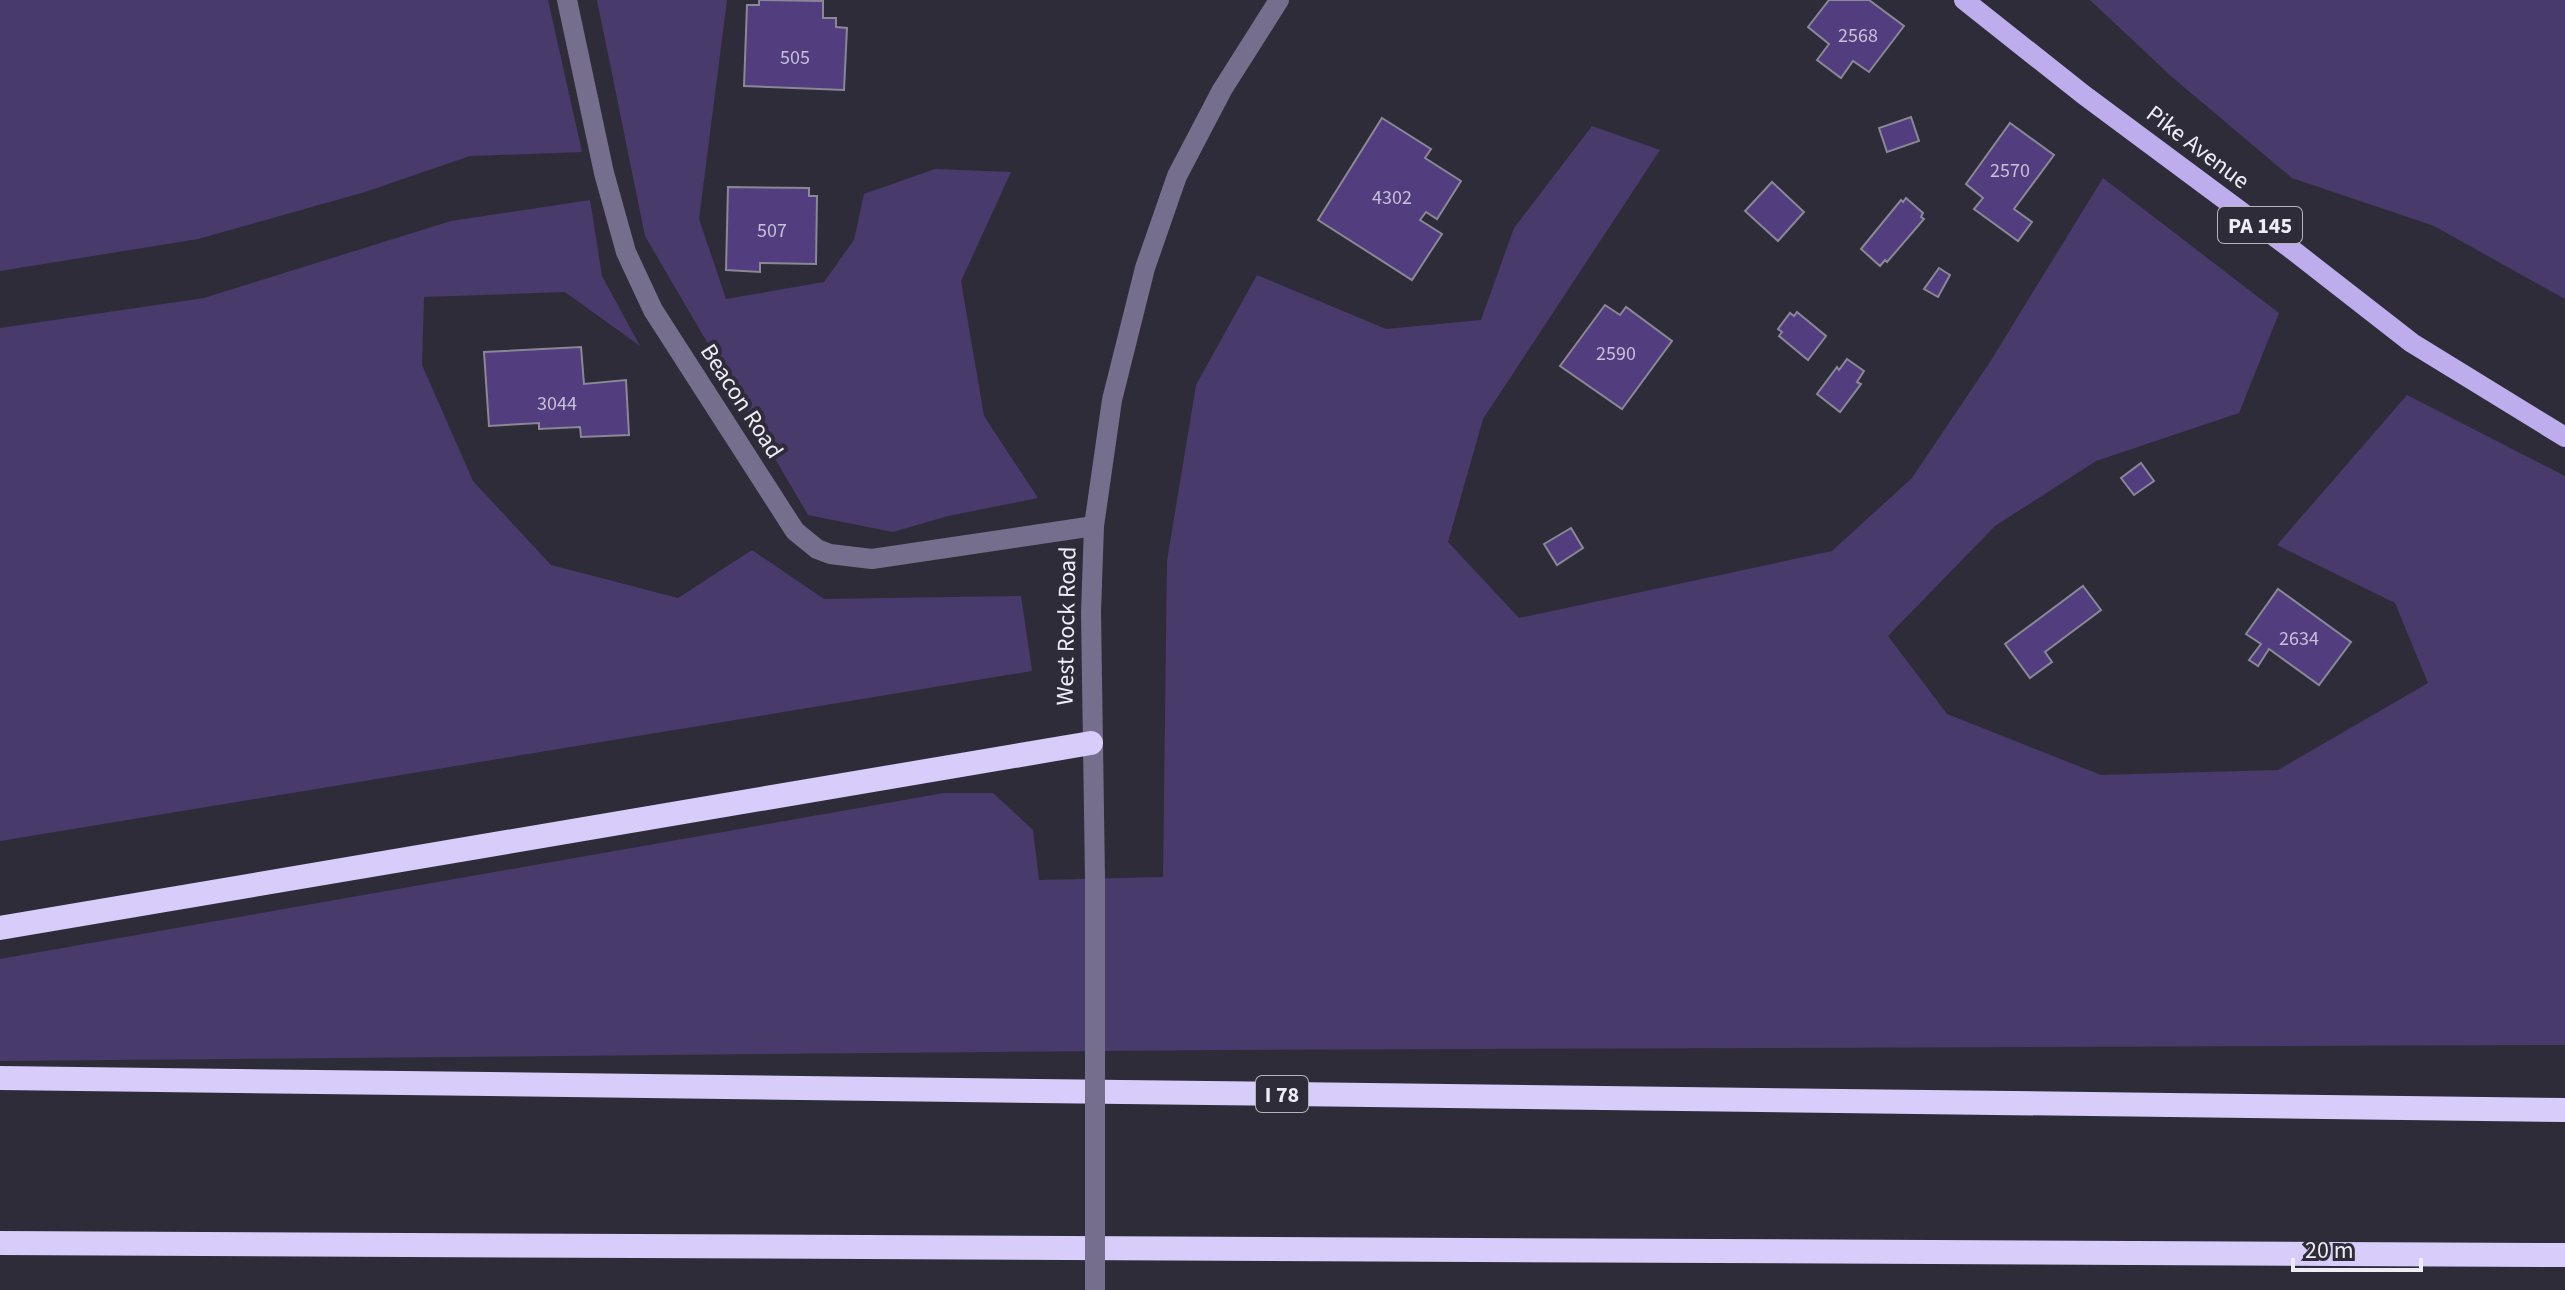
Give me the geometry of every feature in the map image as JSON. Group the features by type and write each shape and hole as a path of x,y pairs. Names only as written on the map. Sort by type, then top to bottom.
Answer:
{"highway":[{"path":"0,928 1091,743"},
{"name":"I 78","path":"0,1078 2565,1110"},
{"path":"0,1243 2565,1255"}],"main road":[{"name":"Pike Avenue","path":"1964,0 2084,95 2412,343 2565,437"}],"street":[{"name":"Beacon Road","path":"567,0 604,173 626,252 653,310 795,531 817,549 872,559 1094,526"},
{"name":"West Rock Road","path":"1095,1290 1095,878 1091,743 1094,526 1112,400 1149,255 1177,176 1222,90 1279,0"}],"shaded area":[{"path":"0,0 548,0 582,152 470,156 365,192 198,239 0,271"},
{"path":"597,0 727,0 699,219 726,299 824,282 854,240 864,194 935,169 1011,172 961,281 984,416 1038,498 948,516 893,532 808,515 645,236"},
{"path":"2090,0 2565,0 2565,299 2434,226 2292,178 2172,77"},
{"path":"1592,126 1660,150 1483,419 1448,542 1519,618 1832,551 1912,478 1990,362 2103,178 2279,313 2239,413 2096,461 1995,526 1888,636 1947,714 2101,775 2278,770 2428,683 2395,603 2277,545 2407,395 2565,476 2565,1045 1214,1050 0,1061 0,959 944,793 993,793 1033,830 1039,880 1163,877 1167,561 1196,385 1257,275 1386,329 1481,320 1514,228"},
{"path":"590,200 602,276 640,346 565,292 424,297 422,365 473,481 551,565 678,598 752,550 824,599 1021,596 1032,671 0,841 0,328 204,298 451,221"}],"building":[{"path":"759,0 823,1 823,18 836,18 836,27 847,28 844,90 744,86 747,5 759,5"},
{"path":"1829,0 1869,0 1904,26 1869,72 1853,61 1841,78 1817,60 1829,44 1808,27"},
{"path":"1911,117 1919,141 1887,152 1879,128"},
{"path":"1382,118 1431,149 1425,158 1461,181 1437,219 1426,212 1420,220 1442,234 1412,280 1318,220"},
{"path":"2010,123 2054,155 2014,209 2032,222 2018,241 1974,209 1983,198 1966,184"},
{"path":"1772,182 1804,212 1778,241 1745,211"},
{"path":"728,187 809,188 809,196 817,196 816,264 760,263 760,272 726,270"},
{"path":"1906,198 1923,213 1921,217 1924,219 1880,266 1861,249 1901,200 1903,202"},
{"path":"1939,268 1950,275 1938,297 1924,289"},
{"path":"1605,305 1620,315 1626,307 1672,341 1622,409 1560,366"},
{"path":"1797,312 1826,336 1808,360 1779,336 1782,332 1778,329 1790,313 1794,316"},
{"path":"581,347 584,384 626,380 629,435 581,437 580,427 539,429 539,423 489,426 484,352"},
{"path":"1847,359 1864,371 1857,382 1861,384 1840,412 1817,394"},
{"path":"2141,463 2154,481 2134,495 2121,478"},
{"path":"1571,528 1583,548 1557,565 1544,544"},
{"path":"2083,586 2101,610 2045,652 2052,662 2030,678 2005,644"},
{"path":"2278,589 2351,642 2319,685 2269,649 2258,666 2249,660 2261,644 2246,634"}]}
